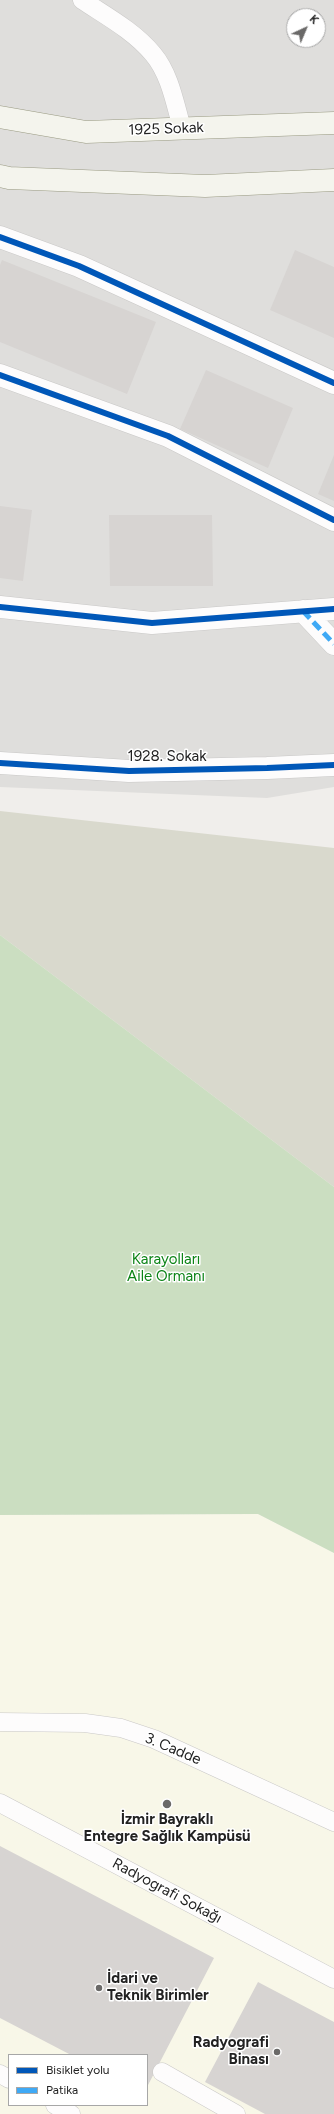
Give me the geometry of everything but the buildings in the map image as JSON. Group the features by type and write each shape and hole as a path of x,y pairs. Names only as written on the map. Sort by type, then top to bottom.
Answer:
{"main road":[{"name":"1925 Sokak","path":"0,117 86,132 334,123"},
{"path":"0,176 9,178 205,186 334,180"}],"street":[{"path":"0,237 79,266 334,383"},
{"path":"0,375 168,436 334,520"},
{"path":"0,607 152,623 334,609"},
{"path":"303,612 334,644"},
{"name":"1928. Sokak","path":"0,763 129,770 267,768 334,765"}],"lane":[{"path":"82,0 125,28 154,54 168,80 182,128"},
{"name":"3. Cadde","path":"0,1722 85,1723 120,1728 154,1740 334,1822"},
{"name":"Radyografi Sokağı","path":"0,1803 334,1979"},
{"path":"162,2072 236,2114"},
{"path":"57,2106 71,2114"}],"shaded area":[{"path":"0,0 334,0 334,787 267,798 0,787"},
{"path":"0,811 334,848 334,1187 0,935"},
{"name":"İzmir Bayraklı Entegre Sağlık Kampüsü","path":"258,1514 334,1553 334,2114 0,2114 0,1515"}],"green space":[{"name":"Karayolları Aile Ormanı","path":"0,935 334,1187 334,1553 258,1514 0,1515"}],"marked path":[{"path":"303,611 334,644"}],"cycle path":[{"path":"0,237 79,266 334,383"},
{"path":"0,375 168,436 334,520"},
{"path":"0,607 152,623 334,609"},
{"path":"0,763 129,771 334,765"}],"place":[{"name":"İzmir Bayraklı Entegre Sağlık Kampüsü","path":"167,1804"},
{"name":"İdari ve Teknik Birimler","path":"99,1988"},
{"name":"Radyografi Binası","path":"277,2052"}]}
